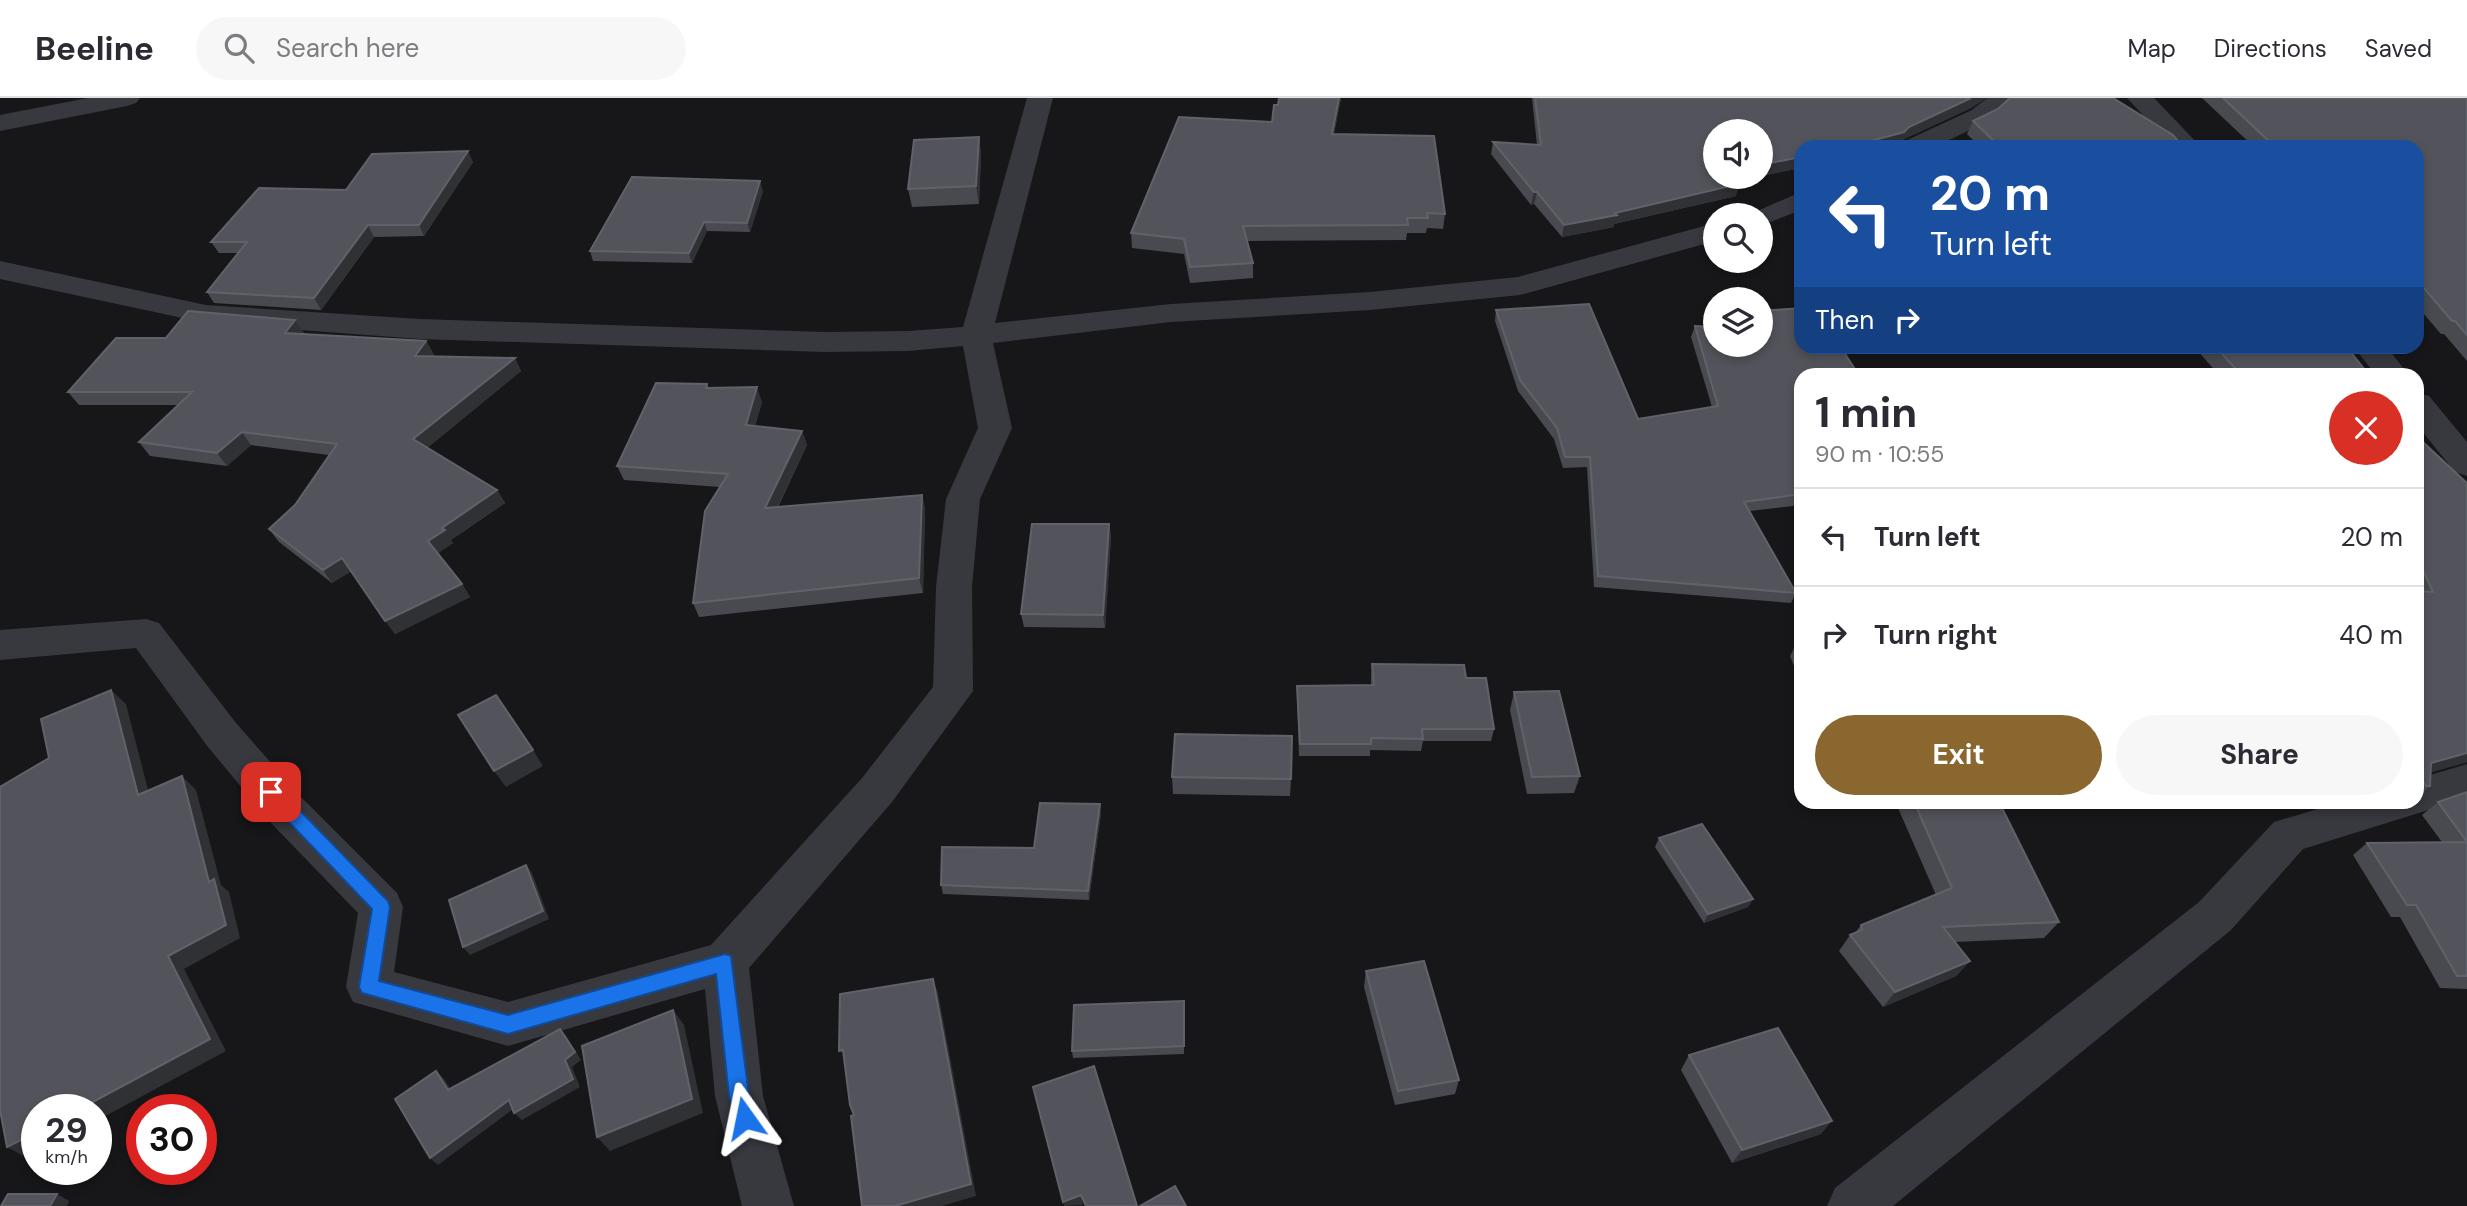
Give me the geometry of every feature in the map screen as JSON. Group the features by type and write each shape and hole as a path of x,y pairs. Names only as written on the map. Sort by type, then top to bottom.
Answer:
{"street":[{"path":"0,124 127,98"},
{"path":"0,645 146,634 222,736 287,811 381,907 369,987 508,1024 725,962 877,790 953,691 954,587 963,499 995,428 976,334 1008,232 1020,170 1040,98"},
{"path":"1929,140 1981,115 2003,98"},
{"path":"2140,98 2181,140"},
{"path":"1773,212 1794,203"},
{"path":"0,270 206,314 406,328 825,342 908,341 1171,313 1370,301 1520,286 1703,235"},
{"path":"2375,354 2387,368"},
{"path":"2424,412 2467,464"},
{"path":"2424,794 2467,781"},
{"path":"1853,1206 2215,916 2289,835 2376,809"},
{"path":"725,962 739,1096 768,1206"}],"building":[{"path":"1279,98 1339,98 1332,134 1434,136 1445,214 1427,213 1428,218 1407,218 1408,225 1243,226 1253,263 1190,267 1184,239 1131,233 1179,117 1272,122 1274,105 1278,105"},
{"path":"1535,98 1971,98 1909,127 1904,132 1875,140 1794,140 1794,158 1773,162 1773,119 1703,119 1703,189 1718,189 1615,213 1617,215 1564,225 1493,142 1541,145"},
{"path":"2010,98 2113,98 2177,140 1993,140 1973,121 1998,109"},
{"path":"2223,98 2467,98 2467,335 2424,288 2424,140 2268,140"},
{"path":"979,137 976,186 908,189 914,140"},
{"path":"468,151 419,225 368,225 314,298 207,292 247,242 211,242 259,188 346,190 372,154"},
{"path":"632,177 760,181 747,223 704,222 689,253 590,251"},
{"path":"1589,304 1638,419 1718,406 1704,357 1773,357 1773,310 1794,309 1794,354 1845,354 1854,368 1794,368 1794,495 1744,502 1794,593 1598,576 1590,457 1565,457 1557,428 1520,380 1496,310"},
{"path":"188,311 295,320 285,333 426,341 415,356 515,358 413,439 497,490 442,528 445,530 428,541 462,584 385,621 342,558 323,570 269,529 295,505 337,444 242,432 217,453 139,442 192,392 68,392 116,338 166,338"},
{"path":"1695,326 1703,326 1703,354"},
{"path":"2222,354 2352,354 2363,368 2235,368"},
{"path":"656,383 707,384 706,388 757,387 746,425 802,431 765,508 922,495 919,578 693,603 705,511 728,474 617,466"},
{"path":"2424,443 2467,483 2467,753 2431,763 2430,786 2426,786 2424,591 2433,592 2424,572"},
{"path":"1032,524 1109,524 1103,615 1021,614"},
{"path":"1372,664 1464,665 1466,678 1486,678 1494,729 1422,729 1423,739 1371,738 1371,744 1300,744 1297,686 1374,685"},
{"path":"111,690 138,795 182,776 209,882 214,879 226,925 168,956 210,1039 108,1094 21,1094 21,1140 7,1147 0,1110 0,787 49,758 41,719"},
{"path":"1559,691 1580,776 1532,777 1514,692"},
{"path":"496,695 533,750 494,771 458,715"},
{"path":"1175,734 1292,736 1291,779 1172,777"},
{"path":"2467,792 2467,842 2438,802"},
{"path":"1040,803 1100,804 1088,891 941,885 942,847 1034,848"},
{"path":"1917,809 2002,809 2059,922 1943,927 1970,961 1895,992 1850,935 1862,930 1861,925 1952,888"},
{"path":"1702,824 1753,899 1708,914 1659,838"},
{"path":"2467,842 2467,976 2457,976 2416,905 2407,905 2367,843"},
{"path":"526,865 543,911 463,947 449,900"},
{"path":"1424,961 1459,1080 1398,1091 1366,971"},
{"path":"933,979 971,1184 895,1206 862,1206 851,1116 854,1115 850,1105 843,1050 839,1051 840,994"},
{"path":"1184,1001 1184,1046 1072,1051 1074,1005"},
{"path":"673,1010 692,1099 597,1137 582,1046"},
{"path":"1778,1028 1832,1121 1742,1150 1689,1055"},
{"path":"560,1029 575,1052 565,1060 573,1079 514,1113 509,1100 430,1158 395,1099 436,1071 448,1090"},
{"path":"1094,1066 1137,1206 1086,1206 1081,1195 1063,1202 1033,1087"},
{"path":"1175,1186 1186,1206 1140,1206"},
{"path":"8,1194 57,1194 50,1206 1,1206"}],"route":[{"path":"271,792 381,907 369,987 508,1024 725,962 739,1096 745,1118"}]}
